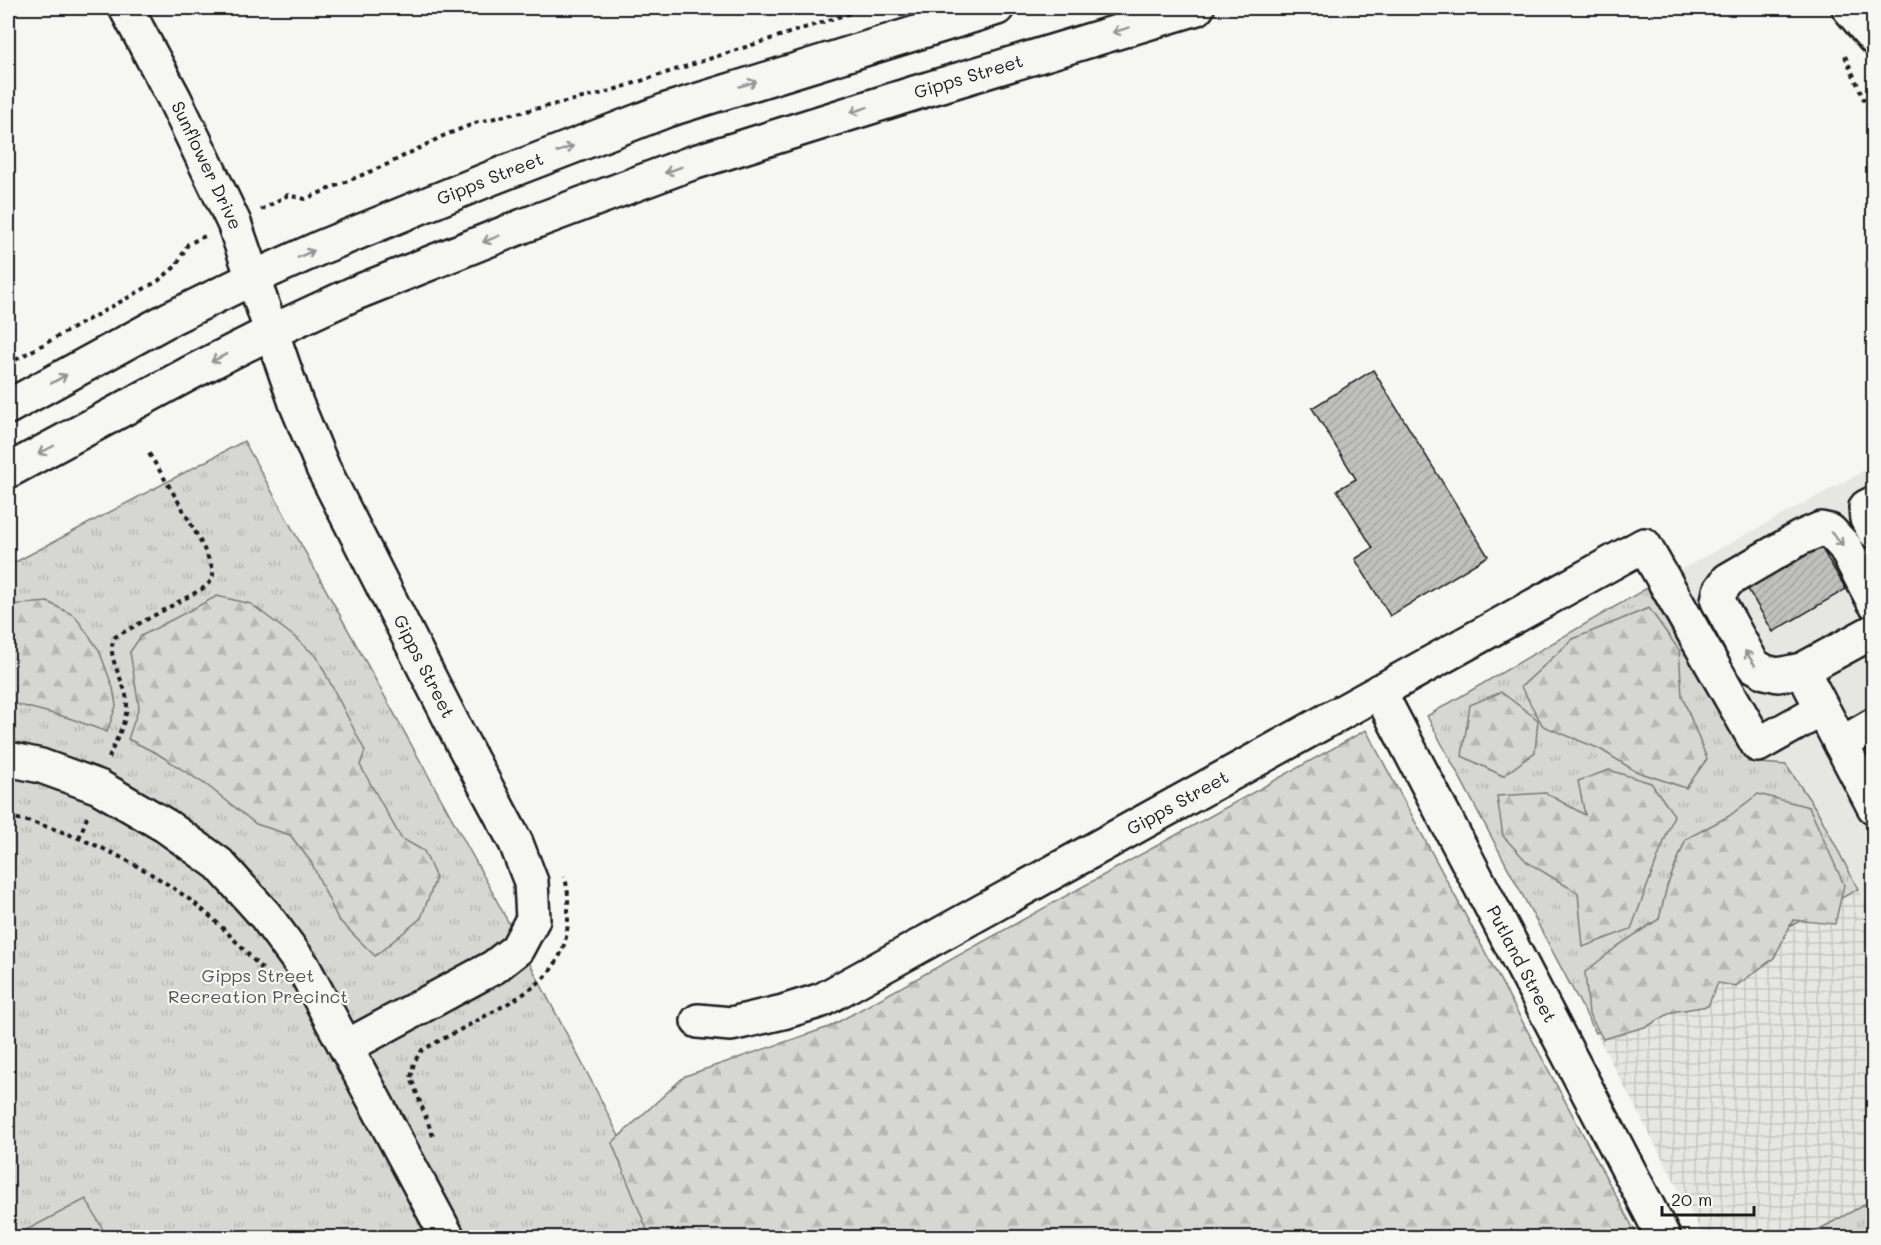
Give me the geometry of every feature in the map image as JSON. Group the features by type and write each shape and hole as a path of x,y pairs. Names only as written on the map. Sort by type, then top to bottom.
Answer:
{"main road":[{"name":"Sunflower Drive","path":"126,8 174,98 234,223 271,332"},
{"name":"Gipps Street","path":"8,407 171,318 253,278 322,247 494,177 667,110 998,8"},
{"name":"Gipps Street","path":"8,471 271,332 353,294 524,226 689,164 1197,8"},
{"path":"1849,8 1874,38"},
{"name":"Gipps Street","path":"271,332 296,403 323,468 516,843 531,882 533,919 517,949 494,967 346,1047"},
{"path":"1874,503 1866,507 1868,519 1874,531"},
{"path":"1874,602 1845,547 1830,531 1821,529 1800,538 1728,580 1720,591 1718,601 1753,665 1765,672 1779,675 1802,670 1874,631"},
{"name":"Gipps Street","path":"698,1021 731,1024 822,1000 1644,544 1758,745 1822,709"},
{"path":"1802,670 1874,807"},
{"name":"Putland Street","path":"1379,691 1664,1238"},
{"path":"1841,744 1874,725"},
{"path":"8,759 41,766 99,787 166,826 219,864 265,915 302,965 448,1238"}],"path":[{"path":"275,203 288,195 305,199 331,189 478,122 604,93 866,8"},
{"path":"1839,46 1874,122"},
{"path":"8,364 158,281 176,266 188,244"},
{"path":"79,838 126,715 128,704 111,644 115,637 202,590 210,583 213,574 211,563 148,452"},
{"path":"8,817 22,819 79,838 129,862 203,910 265,972"},
{"path":"411,1169 440,1153 411,1078 414,1062 422,1050 519,998 540,983 552,969 563,949 568,931 568,885 564,876"}],"shaded area":[{"path":"1873,466 1873,917 1818,812 1748,762 1647,588"},
{"path":"1858,889 1874,917 1873,1200 1805,1237 1704,1237 1596,1033"}],"green space":[{"name":"Gipps Street Recreation Precinct","path":"244,441 487,882 595,1088 669,1237 8,1238 8,566"},
{"path":"1647,588 1748,762 1786,765 1818,812 1858,889 1596,1033 1427,716"},
{"path":"217,596 251,604 317,657 365,751 360,765 401,838 424,851 436,878 421,918 375,956 338,919 311,862 290,835 256,824 208,786 158,754 128,739 139,707 130,652 141,636"},
{"path":"48,602 75,616 99,650 113,688 116,706 107,732 69,718 8,702 8,605"},
{"path":"1649,608 1679,650 1682,696 1707,759 1686,788 1635,771 1600,749 1543,726 1521,687 1573,639"},
{"path":"1501,692 1538,720 1535,752 1503,776 1462,756 1470,705"},
{"path":"1366,730 1638,1237 650,1237 612,1143 685,1076 829,1027"},
{"path":"1609,770 1651,783 1674,815 1631,929 1583,947 1578,893 1527,862 1503,836 1497,796 1546,793 1585,815 1578,781"},
{"path":"1758,794 1809,807 1844,885 1835,924 1793,920 1774,958 1736,986 1718,983 1708,1006 1672,1012 1648,1026 1603,1039 1589,1014 1585,972 1619,945 1659,919 1667,886 1686,839 1729,816"},
{"path":"86,1199 107,1237 13,1237"},
{"path":"1873,1200 1873,1237 1805,1237"}],"building":[{"path":"1373,370 1488,556 1390,616 1355,559 1373,548 1337,490 1356,479 1312,408"},
{"path":"1815,537 1846,589 1773,632 1742,579"}]}
